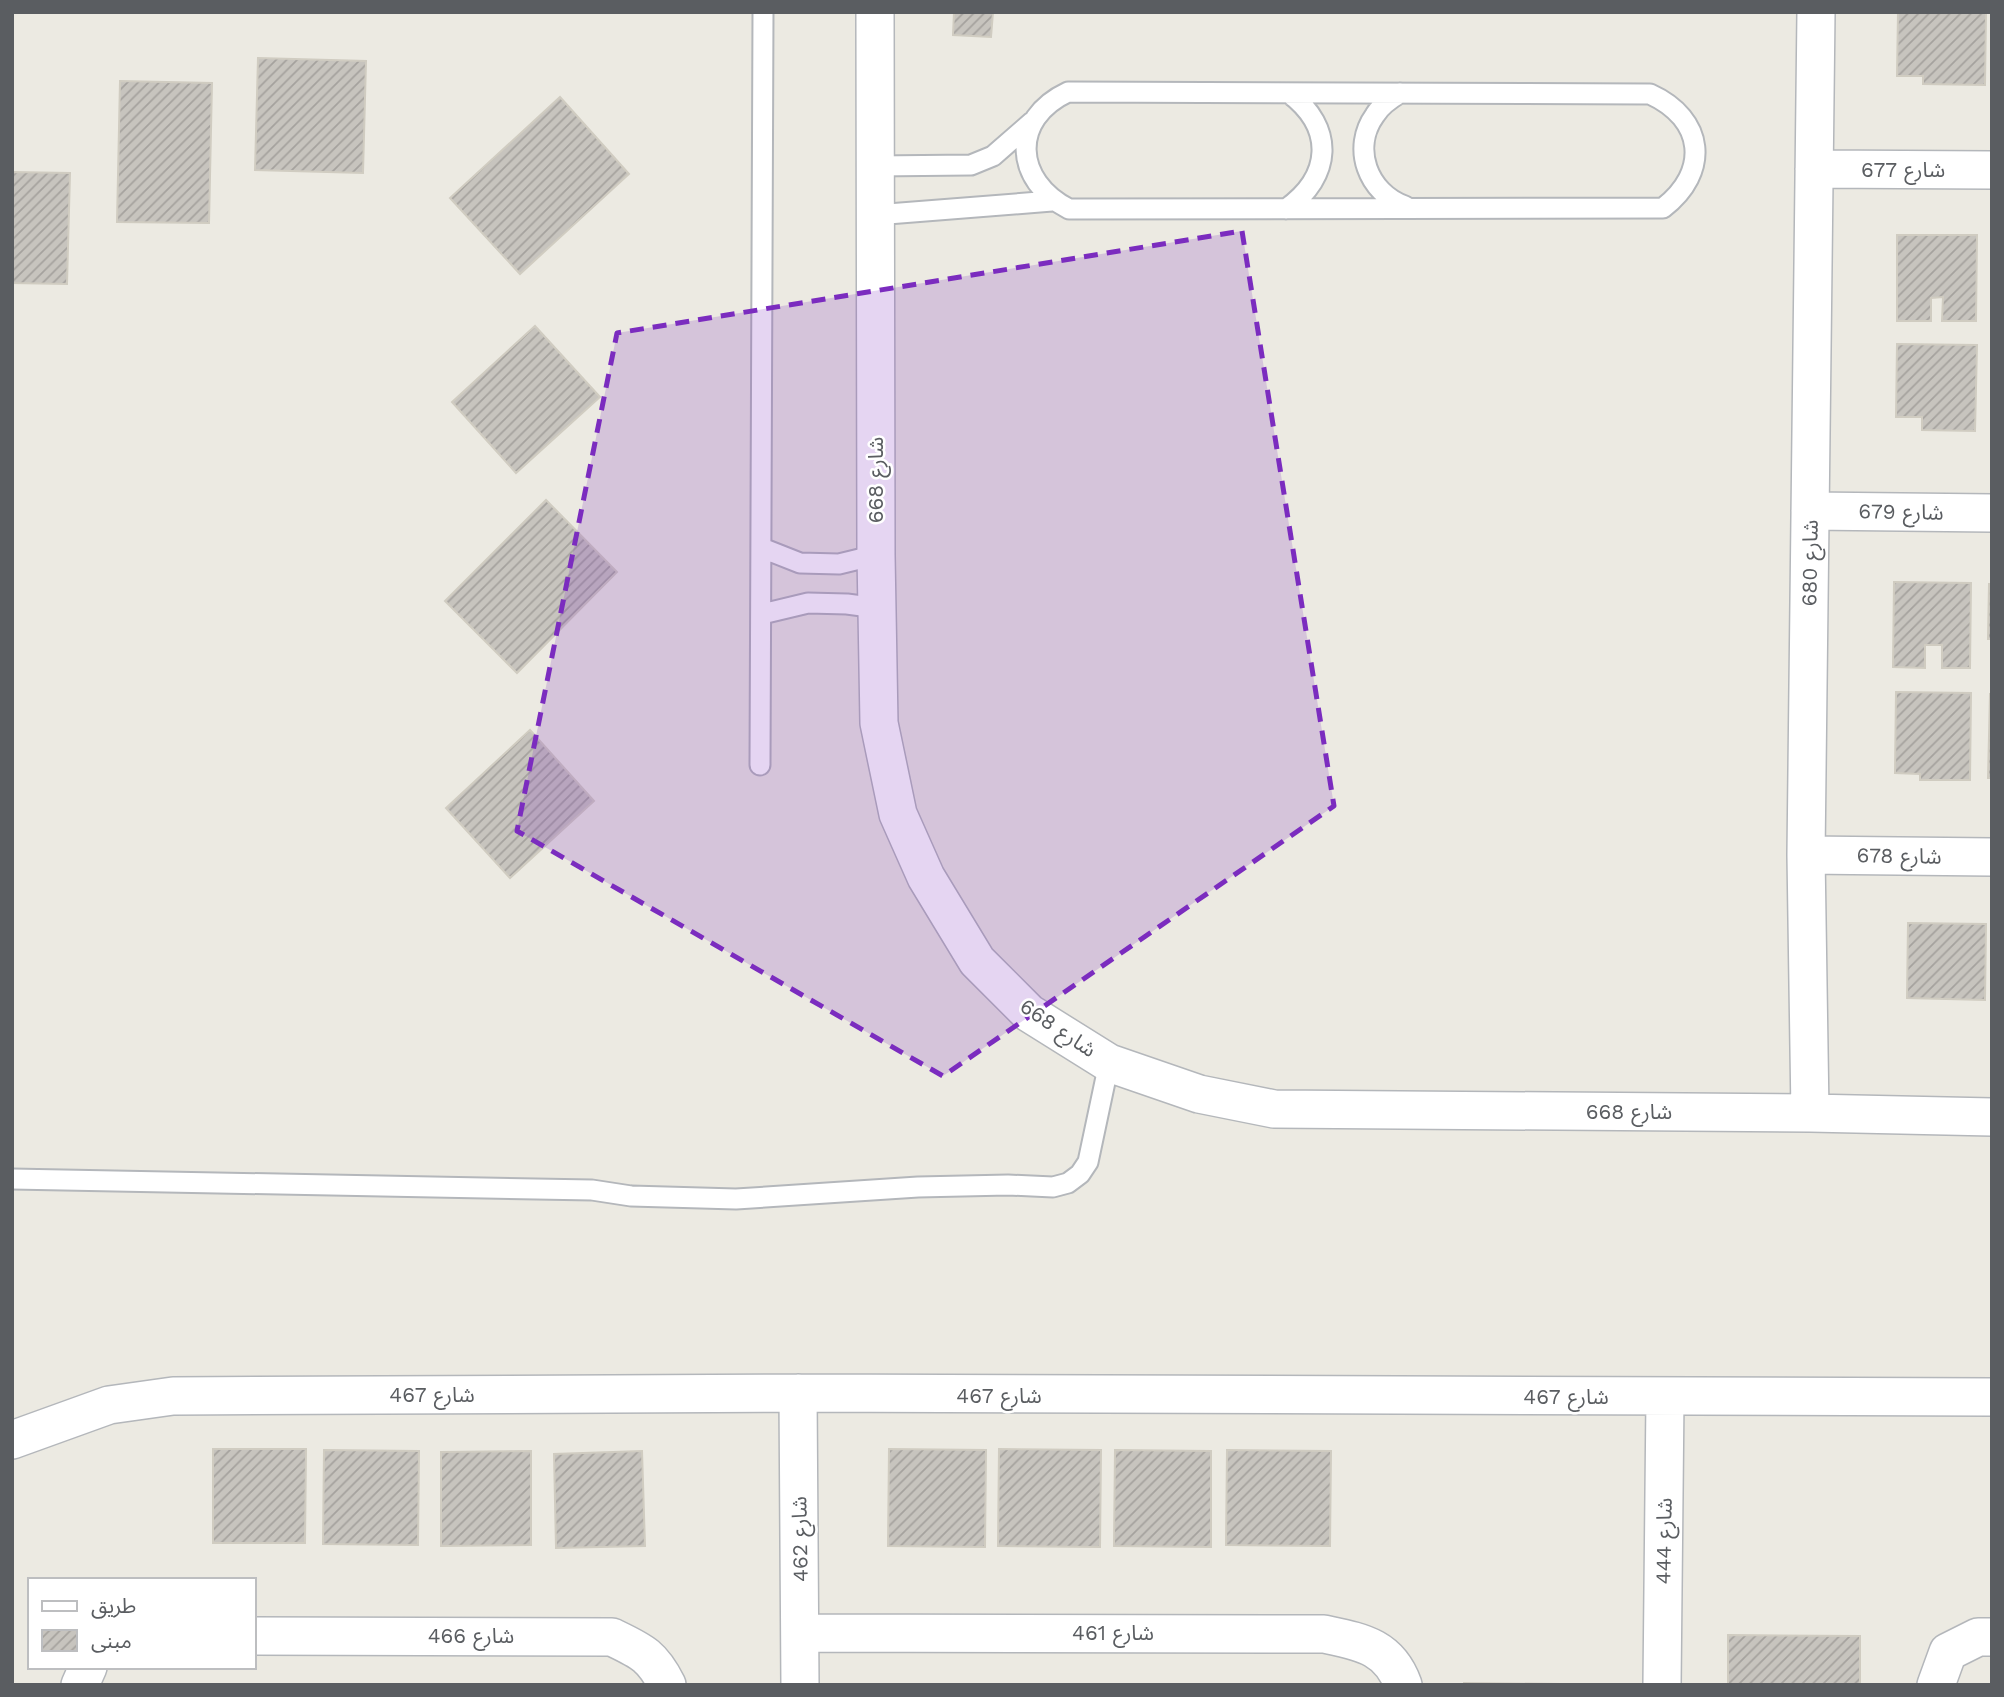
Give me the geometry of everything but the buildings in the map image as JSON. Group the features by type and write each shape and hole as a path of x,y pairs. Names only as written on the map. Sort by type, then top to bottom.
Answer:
{"street":[{"name":"شارع 668","path":"875,12 879,723 898,814 926,877 985,970 1029,1013 1110,1063 1199,1094 1274,1109 1992,1117"},
{"name":"شارع 680","path":"1810,1113 1806,855 1816,12"},
{"name":"شارع 677","path":"1814,169 1992,170"},
{"name":"شارع 679","path":"1810,511 1992,513"},
{"name":"شارع 678","path":"1806,855 1992,857"},
{"name":"شارع 467","path":"12,1440 110,1405 173,1396 798,1393 1992,1398"},
{"name":"شارع 462","path":"798,1393 800,1685"},
{"name":"شارع 444","path":"1662,1685 1665,1398"},
{"name":"شارع 461","path":"801,1633 1324,1634 1357,1641 1383,1653 1399,1673 1403,1685"},
{"name":"شارع 466","path":"256,1636 612,1637 643,1651 659,1670 667,1685"},
{"path":"1936,1685 1948,1653 1978,1637 1992,1637"},
{"path":"80,1685 87,1669"}],"lane":[{"path":"760,765 763,12"},
{"path":"875,166 971,164 993,156 1033,122 1042,109 1068,92 1650,94 1667,102 1681,114 1690,130 1695,148 1694,166 1688,183 1677,197 1663,208 1069,209 1052,201 1038,188 1029,171 1026,152 1033,122"},
{"path":"1286,209 1312,186 1322,154 1321,136 1315,118 1304,104 1289,93"},
{"path":"1400,93 1385,102 1374,116 1366,131 1363,148 1365,165 1381,193 1395,203 1410,208"},
{"path":"875,215 1052,201"},
{"path":"762,548 800,564 839,564 876,555"},
{"path":"762,614 808,603 877,607"},
{"path":"12,1179 592,1189 631,1196 736,1199 918,1187 1053,1187 1074,1179 1088,1162 1110,1063"}],"highlighted area":[{"path":"1242,231 1334,806 943,1076 517,831 617,333"}]}
